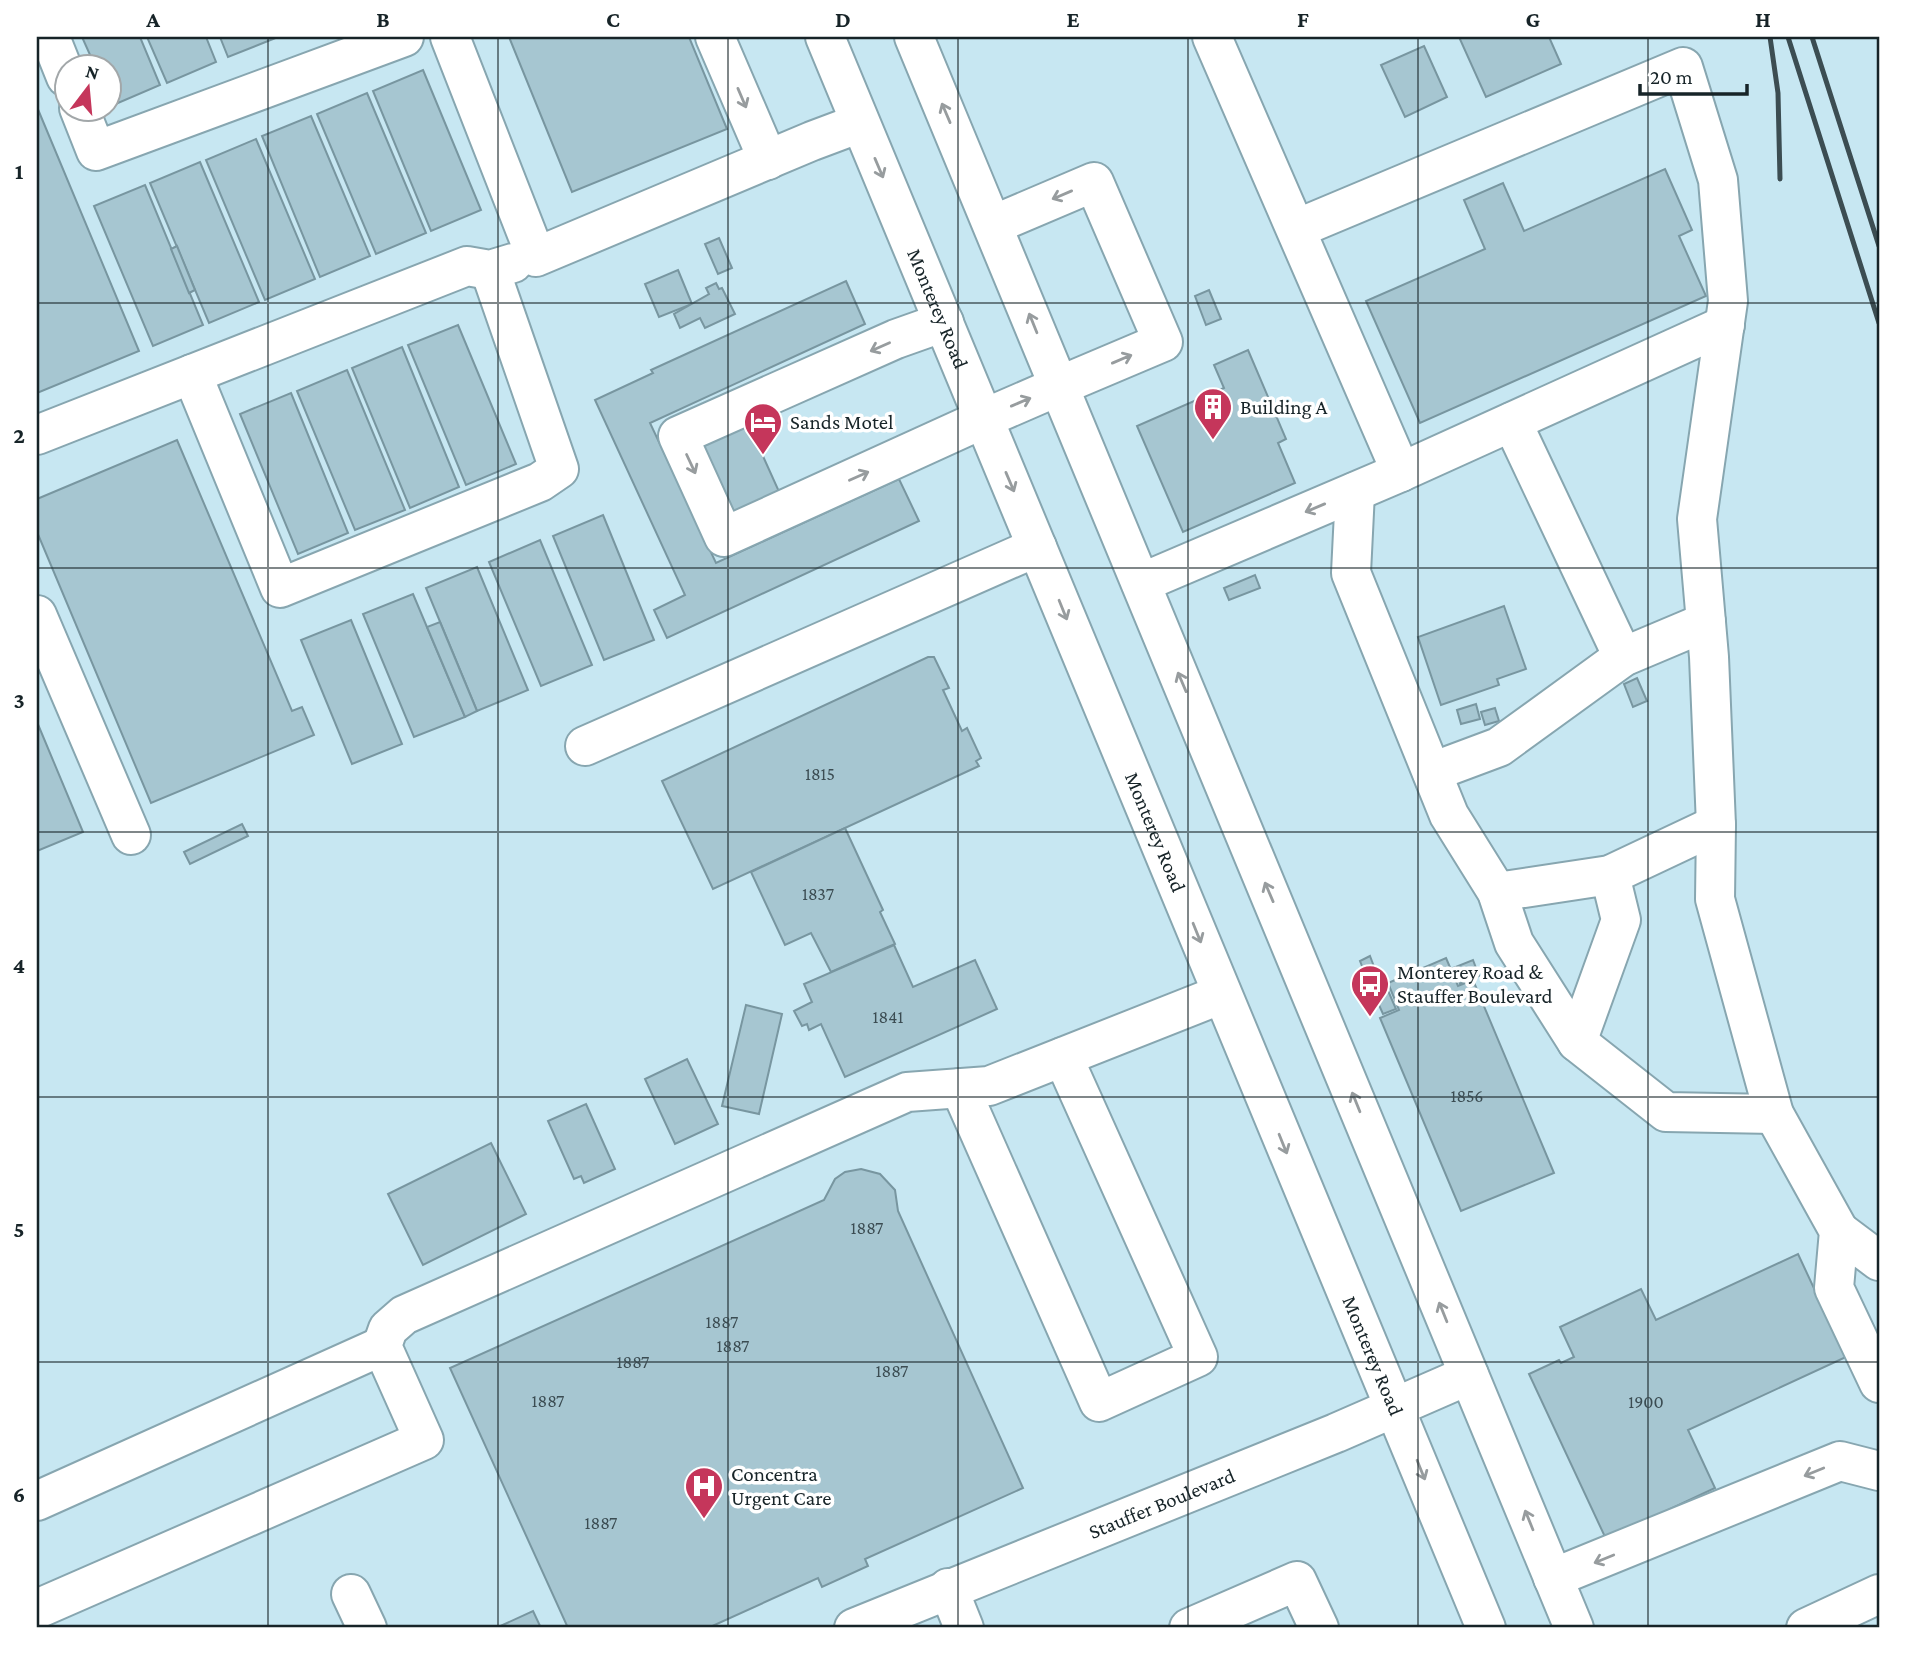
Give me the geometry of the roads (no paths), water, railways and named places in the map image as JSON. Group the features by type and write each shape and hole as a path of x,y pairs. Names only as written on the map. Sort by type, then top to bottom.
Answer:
{"main road":[{"path":"85,122 96,151 404,37"},
{"path":"450,37 536,257"},
{"path":"715,37 768,160"},
{"name":"Monterey Road","path":"825,37 1486,1628"},
{"path":"914,37 1574,1628"},
{"path":"1212,37 1401,472"},
{"path":"1296,229 1684,67 1718,180 1728,301 1697,519 1706,622 1716,825 1715,899 1774,1114 1839,1231 1879,1323"},
{"path":"37,435 467,267 490,270 536,257 860,123"},
{"path":"944,322 897,339 678,436 724,537 983,419 1163,342 1094,182 993,225"},
{"path":"192,374 280,588 540,482 559,469 490,270"},
{"path":"1141,583 1401,472 1725,325"},
{"path":"1511,422 1623,657"},
{"path":"1355,492 1351,573 1449,815 1497,892 1514,943 1577,1042 1667,1112 1774,1114"},
{"path":"585,746 1037,547"},
{"path":"37,615 131,835"},
{"path":"1432,772 1499,747 1623,657 1706,622"},
{"path":"1497,892 1610,875 1716,825"},
{"path":"1577,1042 1621,920 1610,875"},
{"path":"37,1609 424,1440 382,1346 388,1329 429,1304 907,1092 989,1086 1222,994"},
{"path":"960,1088 1099,1402 1198,1357 1063,1057"},
{"path":"1839,1231 1879,1227"},
{"path":"1839,1231 1879,1261"},
{"path":"1839,1231 1834,1287 1879,1383"},
{"path":"37,1501 382,1346"},
{"name":"Stauffer Boulevard","path":"854,1628 929,1606 1469,1376"},
{"path":"1553,1578 1840,1461 1879,1472"},
{"path":"1189,1628 1297,1581 1319,1628"},
{"path":"351,1594 367,1628"},
{"path":"929,1606 964,1628"},
{"path":"1806,1628 1869,1609"}],"railway":[{"path":"1770,37 1778,93 1780,179"},
{"path":"1788,37 1879,323"},
{"path":"1812,37 1879,246"}],"place":[{"name":"Building A","path":"1213,441"},
{"name":"Sands Motel","path":"763,456"},
{"name":"Monterey Road & Stauffer Boulevard","path":"1370,1018"},
{"name":"Concentra Urgent Care","path":"704,1520"}]}
